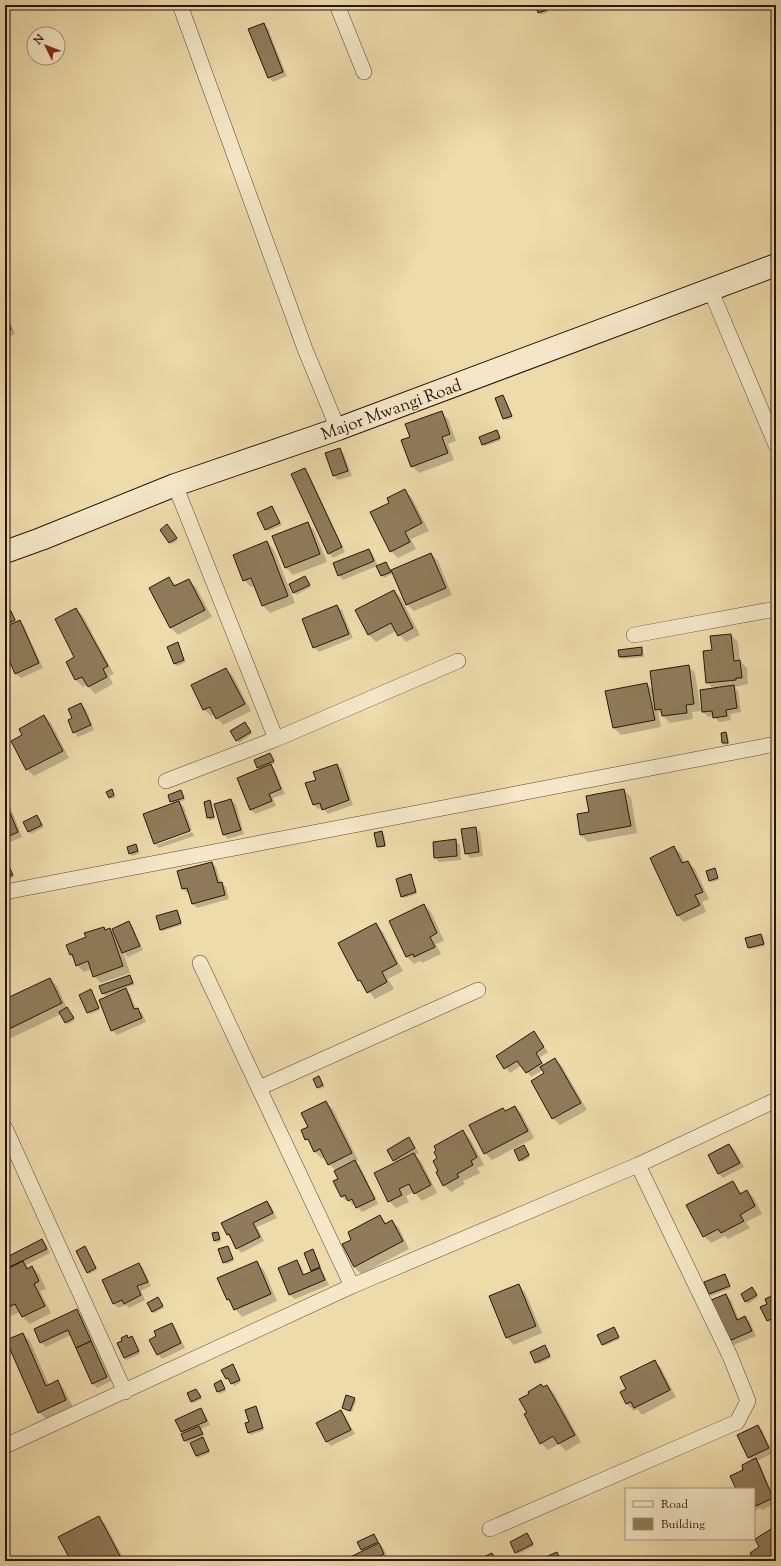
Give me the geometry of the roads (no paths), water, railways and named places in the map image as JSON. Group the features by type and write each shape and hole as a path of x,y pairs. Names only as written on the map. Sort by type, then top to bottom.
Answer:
{"street":[{"path":"180,5 305,349 338,429"},
{"path":"337,5 364,72"},
{"name":"Major Mwangi Road","path":"5,552 175,485 338,429 776,265"},
{"path":"710,289 776,445"},
{"path":"175,485 276,739"},
{"path":"634,635 776,609"},
{"path":"166,781 276,739 458,661"},
{"path":"5,892 776,744"},
{"path":"200,963 352,1286"},
{"path":"259,1088 478,990"},
{"path":"5,1446 125,1392 352,1286 638,1165 776,1100"},
{"path":"5,1128 125,1392"},
{"path":"490,1529 737,1422 748,1401 730,1356 638,1165"}]}
